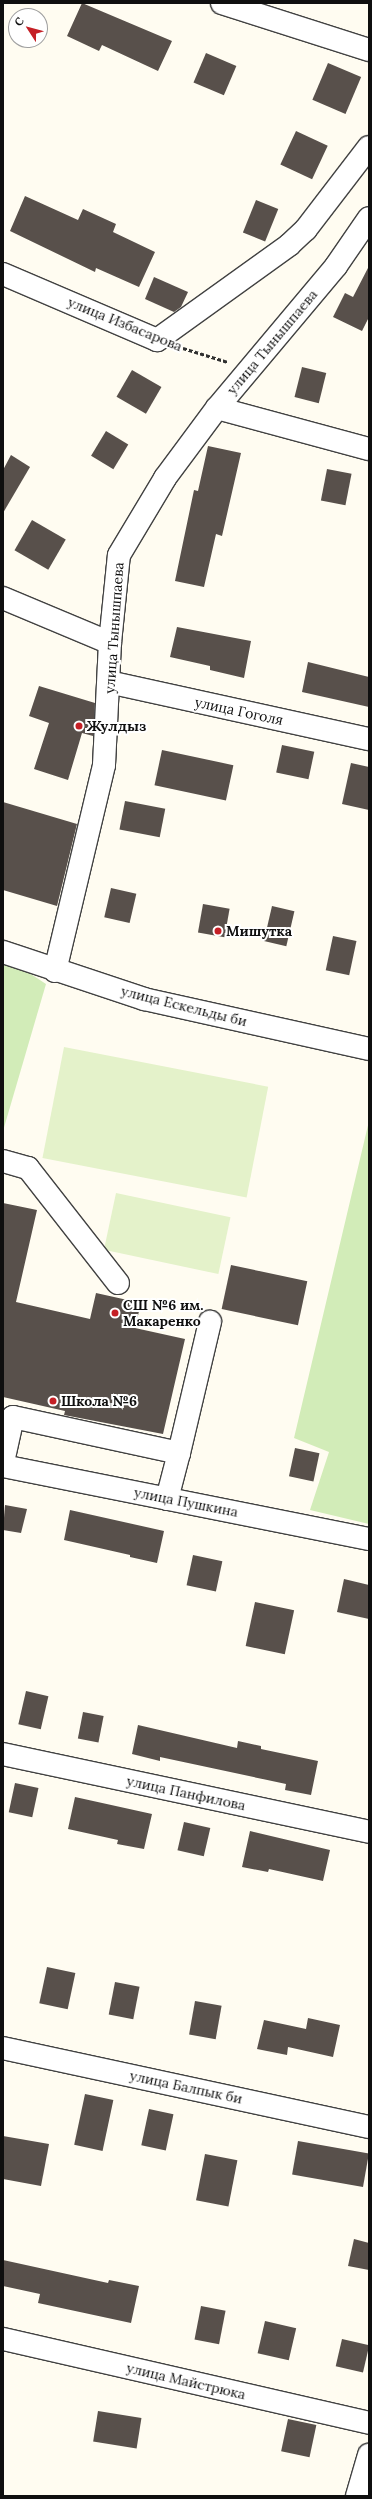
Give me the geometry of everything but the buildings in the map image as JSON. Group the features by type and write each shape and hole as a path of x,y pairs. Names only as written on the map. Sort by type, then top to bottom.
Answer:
{"street":[{"path":"222,3 369,50"},
{"path":"157,340 289,245 306,229 369,147"},
{"name":"улица Тынышпаева","path":"55,971 104,764 110,643 119,555 165,478 249,368 336,266 369,218"},
{"name":"улица Избасарова","path":"3,274 157,340"},
{"path":"217,408 369,449"},
{"path":"3,598 110,643"},
{"name":"улица Гоголя","path":"109,682 369,739"},
{"name":"улица Ескельды би","path":"3,952 55,971 144,999 369,1049"},
{"path":"3,1161 28,1168 118,1283"},
{"path":"167,1499 210,1322"},
{"path":"3,1462 8,1416 179,1452"},
{"name":"улица Пушкина","path":"3,1466 369,1539"},
{"name":"улица Панфилова","path":"3,1754 369,1832"},
{"name":"улица Балпык би","path":"3,2048 369,2127"},
{"name":"улица Майстрюка","path":"3,2339 369,2423"},
{"path":"357,2496 369,2455"}],"path":[{"name":"улица Избасарова","path":"157,340 249,368"}],"green space":[{"path":"3,956 46,984 3,1131"},
{"path":"64,1047 268,1087 247,1198 42,1158"},
{"path":"369,1121 369,1524 310,1510 329,1452 294,1438"},
{"path":"116,1193 230,1217 218,1274 104,1250"}],"place":[{"name":"Жулдыз","path":"79,726"},
{"name":"Мишутка","path":"218,931"},
{"name":"СШ №6 им. Макаренко","path":"115,1313"},
{"name":"Школа №6","path":"53,1401"}]}
